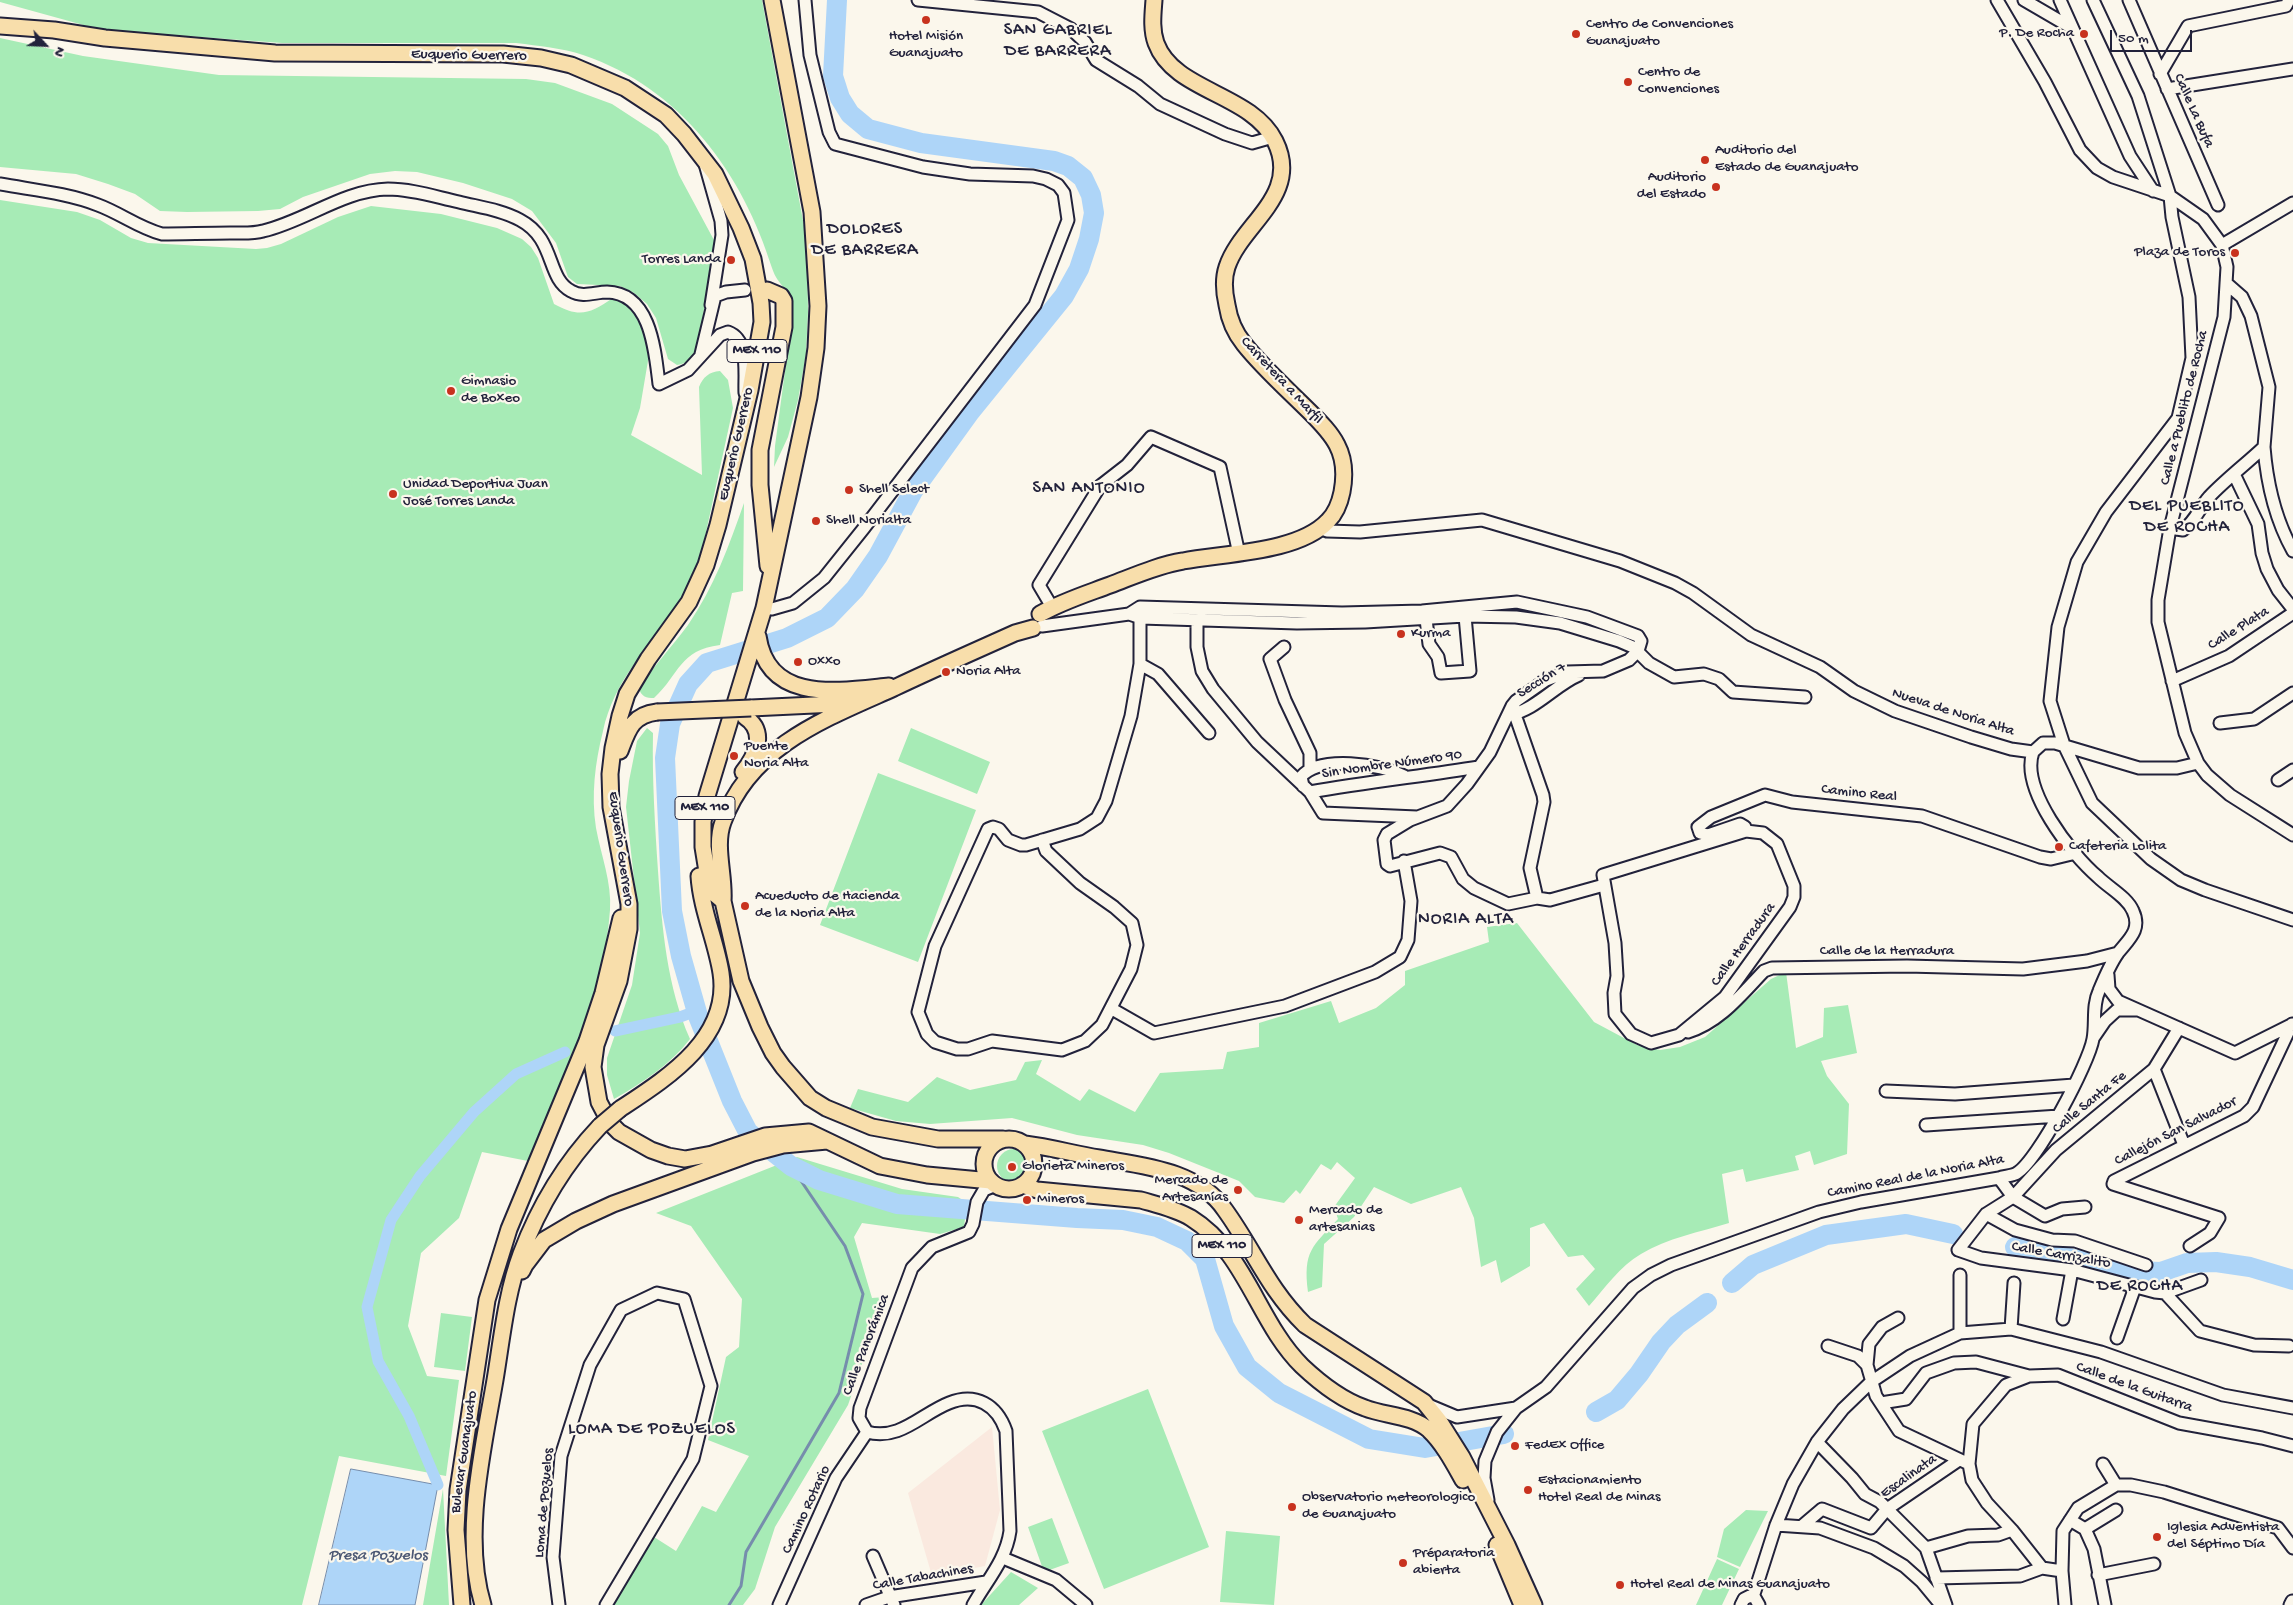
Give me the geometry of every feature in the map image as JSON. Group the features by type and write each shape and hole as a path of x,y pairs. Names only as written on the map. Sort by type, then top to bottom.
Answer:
{"main road":[{"name":"MEX 110","path":"772,0 812,212 818,306 816,348 809,397 764,608 707,796 703,822 703,846 710,890 723,901 741,981 773,1053 810,1098 872,1128 938,1139 1018,1140 1025,1144 1153,1168 1174,1174 1214,1196 1225,1210 1265,1278 1290,1311 1305,1325 1424,1402 1435,1426 1488,1506 1527,1586 1534,1605"},
{"name":"Carretera a Marfil","path":"1154,0 1152,22 1156,43 1167,61 1185,76 1252,114 1268,128 1277,144 1281,177 1275,196 1234,252 1227,267 1224,286 1231,322 1243,343 1321,424 1337,444 1344,462 1344,482 1341,498 1334,511 1320,528"},
{"name":"Euquerio Guerrero","path":"0,26 54,30 105,38 274,53 503,54 541,58 598,74 632,92 666,115 702,155 715,174 741,228 753,259 760,295 762,322 746,405 714,544 699,583 677,620 637,675 627,694 620,716 610,774 611,801 629,904 626,953 619,981 596,1045 593,1067 599,1102 610,1122 620,1132 651,1150 668,1156 685,1159 731,1148 765,1136 810,1132 827,1141"},
{"path":"767,290 781,296 784,310 784,327 760,450 760,485 770,583"},
{"path":"723,901 724,885 720,842 722,824 729,808 740,788 770,754 810,726 1015,633 1039,618 1155,568 1183,561 1239,554 1309,536 1320,528"},
{"path":"758,631 764,661 785,679 813,690 830,692 893,685"},
{"path":"611,801 619,754 627,734 638,718 645,714 694,710 748,713 846,702 910,681"},
{"path":"720,842 714,826 716,815 730,788 750,764 758,744 756,728 748,713"},
{"path":"507,1305 520,1256 541,1210 571,1159 600,1126 620,1109 663,1080 699,1046 713,1027 720,1008 721,973 699,885 697,842 707,796"},
{"name":"Bulevar Guanajuato","path":"462,1605 456,1530 458,1490 488,1300 509,1229 587,1041 603,993 624,907 624,880"},
{"path":"994,1183 984,1168 986,1153 1003,1139"},
{"name":"MEX 110","path":"827,1141 880,1166 927,1175 994,1183 1010,1189 1022,1185 1037,1190 1142,1200 1166,1207 1190,1218 1204,1227 1230,1255 1277,1338 1292,1356 1321,1384 1366,1407 1420,1425 1435,1426"},
{"path":"507,1305 525,1265 544,1240 556,1231 613,1204 753,1153 783,1145 827,1141"},
{"path":"1022,1185 1031,1174 1034,1162 1025,1144"},
{"name":"Bulevar Guanajuato","path":"483,1605 477,1572 475,1542 476,1508 479,1473 507,1305"},
{"name":"MEX 110","path":"1458,1460 1522,1605"}],"street":[{"path":"764,608 792,603 824,578 864,528 1035,305 1068,220 1064,193 1058,185 1046,179 1033,176 970,174 923,167 836,144 829,132 810,55 805,0"},
{"path":"918,0 1038,12 1071,29 1085,42 1096,60 1138,86 1160,104 1226,134 1252,142 1273,137"},
{"name":"Calle a Pueblito de Rocha","path":"1997,0 2045,82 2080,150 2097,168 2113,177 2170,196 2203,219 2222,245 2227,267 2224,317 2170,528 2158,600 2158,622 2185,733 2198,763 2230,795 2293,835"},
{"path":"2024,0 2072,28"},
{"path":"2060,0 2130,156 2154,191"},
{"path":"2093,0 2138,96 2170,196 2172,217 2190,297 2192,358 2178,418 2106,512 2077,562 2058,627 2050,701 2064,745 2092,803 2152,860 2180,880 2293,920"},
{"name":"Calle La Bufa","path":"2130,0 2160,74 2218,205"},
{"path":"2160,74 2188,26 2286,6 2289,0"},
{"path":"2167,90 2293,69"},
{"path":"701,354 722,235 721,221 702,155"},
{"path":"0,184 82,199 102,206 148,230 162,234 264,231 344,199 388,189 414,192 519,219 536,230 544,242 562,284 572,292 584,295 617,292 628,296 639,308 651,335 659,384 688,370 720,335 728,332 739,339 742,347 746,405"},
{"path":"2222,245 2293,203"},
{"path":"2226,283 2242,297 2251,316 2269,387 2264,447 2266,479 2280,526 2293,552"},
{"path":"711,304 719,293 745,290"},
{"path":"1239,554 1220,467 1152,437 1127,466 1100,486 1039,585 1039,618 1140,612 1342,613 1427,611 1517,602 1587,618 1625,630 1638,636 1641,641 1638,651"},
{"path":"2170,528 2184,530 2191,525 2199,508 2264,447"},
{"path":"2234,474 2258,524 2266,569 2278,590 2293,609"},
{"name":"Nueva de Noria Alta","path":"1320,528 1327,531 1360,532 1482,520 1620,561 1675,582 1751,635 1820,667 1864,697 1895,712 2011,749 2033,752"},
{"path":"1140,612 1197,619 1297,623 1365,622 1465,616 1516,617 1560,623 1619,642 1638,651 1649,663 1674,677 1704,674 1719,679 1733,692 1805,697"},
{"path":"1042,840 1046,851 1080,883 1114,907 1132,924 1137,945 1131,969 1112,1009 1102,1024 1085,1041 1062,1050 992,1041 968,1049 957,1049 935,1042 927,1034 918,1012 935,946 988,829 993,827 999,829 1008,840 1021,845 1042,840 1080,829 1097,818 1106,800 1131,716 1140,664 1140,612"},
{"name":"Calle Plata","path":"2172,681 2229,656 2293,613"},
{"path":"1426,619 1429,644 1438,657 1441,673 1470,671 1465,616"},
{"path":"1197,619 1197,647 1202,671 1213,688 1257,742 1306,789 1323,813 1419,817"},
{"path":"1284,648 1270,659 1285,700 1310,753 1310,769"},
{"name":"Sección 7","path":"1512,712 1546,680 1567,672 1603,671 1629,660 1638,651"},
{"path":"1140,664 1158,674 1209,733"},
{"path":"2220,723 2254,719 2293,693"},
{"path":"1512,712 1490,752 1447,806 1419,817 1387,834 1384,840 1387,864 1390,866 1440,853 1451,857 1463,879 1474,888 1508,904 1537,898 1550,900 1604,885 1603,875 1746,831"},
{"path":"1512,712 1544,795 1530,868 1537,898"},
{"path":"2033,752 2044,744 2064,745 2139,768 2178,768 2198,763"},
{"name":"Camino Real de la Noria Alta","path":"1516,1408 1546,1387 1633,1288 1665,1268 1819,1212 1861,1202 2018,1173 2035,1152 2059,1116 2085,1065 2094,1039 2094,1015 2098,993 2118,954 2130,941 2135,930 2136,921 2133,910 2118,894 2097,877 2076,853 2049,816 2032,780 2029,761 2033,752"},
{"path":"1306,789 1301,777 1310,769 1332,764 1379,767 1407,778"},
{"name":"Sin Nombre Número 90","path":"1306,789 1407,778 1479,767"},
{"path":"2278,780 2293,770"},
{"name":"Camino Real","path":"1746,831 1745,827 1740,824 1708,835 1700,833 1698,827 1711,817 1765,795 1792,802 1922,816 2040,857 2051,859 2076,853"},
{"name":"Calle Herradura","path":"1604,885 1615,943 1617,976 1614,993 1615,1014 1631,1034 1651,1043 1679,1035 1725,997 1790,908 1794,897 1794,886 1777,844 1763,833 1746,831"},
{"path":"1112,1009 1154,1034 1284,1006 1374,972 1400,957 1408,940 1411,901 1404,861"},
{"name":"Calle de la Herradura","path":"1679,1035 1704,1027 1721,1015 1764,971 1772,968 1907,966 2023,969 2087,961 2118,954"},
{"path":"2108,973 2109,989 2112,996 2137,1010 2235,1052 2292,1024"},
{"path":"2094,1039 2105,1021 2116,1010 2137,1010"},
{"name":"Callejón San Salvador","path":"2190,1246 2210,1232 2219,1218 2112,1184 2114,1181 2244,1116 2253,1107 2292,1024"},
{"name":"Calle Santa Fe","path":"1958,1250 1986,1214 2013,1197 2056,1150 2154,1069 2179,1028"},
{"path":"2154,1069 2184,1145"},
{"path":"1886,1091 1955,1094 2074,1085"},
{"path":"1926,1125 2059,1116"},
{"path":"1999,1178 2013,1197 2045,1216 2062,1209 2086,1207"},
{"name":"Calle Panorámica","path":"867,1432 859,1418 860,1408 912,1268 932,1247 968,1232 973,1224 977,1202 984,1190 994,1183"},
{"path":"1986,1214 2015,1230 2052,1240 2075,1241 2146,1265"},
{"name":"Calle Carrizalito","path":"1958,1250 1981,1258 2072,1270 2164,1293"},
{"path":"2063,1319 2072,1270"},
{"path":"1960,1274 1960,1333"},
{"path":"2201,1280 2164,1293 2200,1330 2254,1345 2289,1346"},
{"path":"2011,1329 2014,1283"},
{"path":"2118,1338 2135,1286"},
{"name":"Loma de Pozuelos","path":"559,1605 553,1557 561,1456 590,1365 621,1310 657,1293 684,1299 712,1386 694,1459 606,1605"},
{"path":"1898,1318 1882,1327 1869,1344 1867,1365 1871,1382 1881,1404 1899,1431 1964,1462"},
{"path":"1741,1605 1744,1598 1758,1602 1776,1525 1793,1484 1817,1442 1843,1409 1871,1382 1910,1356 1960,1333 2011,1329 2101,1352 2224,1395 2293,1408"},
{"path":"1828,1346 1858,1356 1867,1365"},
{"path":"1881,1404 1906,1398 1926,1374 1954,1363 1976,1362 2029,1376"},
{"name":"Calle de la Guitarra","path":"2042,1568 1983,1497 1972,1480 1964,1462 1973,1424 2006,1385 2029,1376 2058,1376 2102,1391 2179,1423 2262,1438 2293,1446"},
{"path":"867,1432 885,1434 899,1431 948,1403 960,1400 982,1402 996,1411 1006,1431 1010,1531 1003,1558 973,1605"},
{"path":"1424,1402 1457,1417 1516,1408"},
{"path":"1488,1506 1484,1478 1485,1461 1490,1446 1516,1408"},
{"name":"Camino Rotario","path":"780,1605 836,1478 867,1432"},
{"path":"1817,1442 1865,1494 1880,1502 1926,1548 1946,1605"},
{"name":"Escalinata","path":"1802,1526 1822,1509 1871,1528 1887,1509 1964,1462"},
{"path":"2103,1464 2116,1485"},
{"path":"2065,1605 2062,1571 2063,1530 2078,1508 2116,1485 2132,1485 2164,1492 2278,1528 2293,1548"},
{"path":"2085,1530 2116,1510"},
{"path":"2070,1520 2085,1530 2094,1549 2105,1605"},
{"path":"1776,1525 1820,1528 1874,1548 1904,1566 1922,1582 1941,1605"},
{"path":"1926,1548 1968,1536 1998,1535 2012,1530"},
{"path":"873,1556 891,1601"},
{"path":"1003,1558 1056,1580 1086,1605"},
{"path":"2098,1575 2154,1564"},
{"path":"1936,1578 2020,1576 2042,1568 2062,1571"},
{"name":"Calle Tabachines","path":"866,1605 986,1582"}],"shaded area":[{"path":"992,1427 1000,1510 985,1566 932,1576 908,1493"}],"green space":[{"path":"0,0 762,0 807,242 808,312 806,354 798,400 788,437 774,467 775,446 793,311 792,304 775,274 760,233 744,200 725,168 703,139 678,112 650,89 618,70 583,55 550,47 516,43 282,43 118,31 87,26 0,2"},
{"path":"0,38 83,56 219,75 526,79 555,83 612,104 658,134 668,146 679,175 715,242 698,346 692,356 684,363 677,365 668,359 656,318 647,304 634,293 620,286 577,284 568,277 556,243 532,211 512,199 463,183 417,172 395,171 370,174 303,197 280,209 187,212 160,211 135,194 76,174 0,167"},
{"path":"0,200 77,212 100,220 131,238 148,243 267,248 281,244 338,217 371,206 441,214 497,228 522,239 531,247 538,258 554,304 571,311 584,312 591,311 613,298 625,304 637,317 650,349 640,408 631,435 702,475 699,387 702,380 707,376 720,371 728,380 733,408 700,555 678,603 632,667 615,697 608,713 600,743 596,767 594,803 596,828 608,879 610,910 606,943 590,1007 567,1069 528,1161 482,1152 459,1218 421,1253 408,1326 427,1376 459,1380 446,1476 339,1456 302,1605 0,1605"},
{"path":"744,503 743,591 732,593 720,645 696,652 688,658 654,698 641,694 639,689 650,672 688,625 706,596 727,550"},
{"path":"647,728 653,733 655,819 667,957 676,999 690,1039 674,1057 655,1073 614,1099 607,1075 607,1058 632,985 640,933 626,807 637,741"},
{"path":"911,728 990,762 977,794 898,761"},
{"path":"878,773 976,810 918,962 820,925"},
{"path":"1517,923 1594,1022 1637,1045 1660,1050 1680,1047 1705,1037 1771,979 1786,972 1796,1048 1823,1037 1824,1008 1848,1005 1857,1053 1821,1061 1827,1076 1849,1104 1847,1154 1814,1165 1810,1151 1795,1156 1799,1170 1746,1182 1743,1169 1722,1174 1729,1223 1651,1248 1633,1259 1619,1271 1589,1306 1576,1289 1595,1269 1583,1255 1568,1257 1544,1223 1530,1228 1530,1266 1501,1283 1496,1260 1481,1267 1474,1218 1461,1187 1411,1204 1374,1187 1354,1217 1324,1244 1322,1287 1308,1292 1308,1258 1322,1236 1338,1219 1334,1207 1355,1178 1337,1162 1331,1170 1321,1164 1300,1194 1296,1190 1284,1203 1255,1197 1239,1181 1169,1153 1143,1145 1077,1135 1012,1118 930,1124 896,1121 850,1108 858,1089 908,1102 937,1077 970,1090 1016,1080 1025,1062 1042,1060 1036,1074 1080,1101 1089,1089 1135,1112 1160,1073 1223,1069 1227,1052 1259,1047 1259,1023 1331,1001 1339,1023 1376,1008 1405,985 1405,971 1489,942 1487,927"},
{"path":"1014,1149 1026,1154 1031,1166 1026,1178 1014,1183 1002,1178 997,1166 1002,1154"},
{"path":"797,1157 902,1189 958,1197 967,1203 964,1227 940,1234 862,1223 854,1237 872,1298 885,1297 848,1405 775,1527 755,1589 743,1605 613,1605 654,1537 676,1551 702,1506 716,1512 749,1456 708,1440 726,1357 739,1347 742,1299 691,1226 656,1213"},
{"path":"441,1313 472,1317 465,1371 434,1367"},
{"path":"1148,1389 1209,1547 1104,1589 1042,1431"},
{"path":"443,1489 449,1605 423,1605"},
{"path":"1746,1510 1768,1511 1740,1567 1717,1557 1724,1529"},
{"path":"1052,1518 1069,1563 1044,1572 1028,1527"},
{"path":"1226,1531 1280,1536 1274,1605 1220,1602"},
{"path":"1717,1559 1739,1569 1722,1605 1696,1605"},
{"path":"1011,1572 1038,1588 1019,1605 981,1605"}],"water":[{"name":"Presa Pozuelos","path":"351,1469 438,1485 415,1605 319,1605"}],"waterway":[{"path":"837,0 833,76 840,98 850,114 868,129 921,143 1054,161 1068,166 1083,178 1091,195 1094,213 1089,239 1079,269 1064,296 970,412 913,491 878,556 855,589 827,618 787,638 707,663 688,684 670,724 665,758 672,911 681,956 698,1016 732,1101 748,1132 791,1166 819,1180 897,1204 1123,1220 1157,1227 1187,1241 1205,1259 1224,1326 1247,1367 1279,1393 1369,1439 1425,1448 1504,1434"},
{"path":"615,1031 680,1017 696,1011"},
{"path":"438,1485 409,1416 378,1361 367,1307 391,1220 420,1176 474,1112 516,1074 565,1052"},
{"path":"729,1605 741,1586 746,1552 839,1393 863,1294 845,1246 791,1166"},
{"path":"1732,1283 1753,1265 1826,1235 1906,1224 1953,1234"},
{"path":"2015,1247 2134,1271 2161,1272 2187,1263 2216,1262 2250,1267 2293,1280"},
{"path":"1596,1412 1617,1400 1639,1374 1661,1342 1677,1325 1707,1303"}],"place":[{"name":"Hotel Misión Guanajuato","path":"926,20"},
{"name":"Centro de Convenciones Guanajuato","path":"1576,34"},
{"name":"P. De Rocha","path":"2084,34"},
{"name":"Centro de Convenciones","path":"1628,82"},
{"name":"Auditorio del Estado de Guanajuato","path":"1705,160"},
{"name":"Auditorio del Estado","path":"1716,187"},
{"name":"Plaza de Toros","path":"2235,253"},
{"name":"Torres Landa","path":"731,260"},
{"name":"Gimnasio de Boxeo","path":"451,391"},
{"name":"Shell Select","path":"849,490"},
{"name":"Unidad Deportiva Juan José Torres Landa","path":"393,494"},
{"name":"Shell Norialta","path":"816,521"},
{"name":"Kurma","path":"1401,634"},
{"name":"Oxxo","path":"798,662"},
{"name":"Noria Alta","path":"946,672"},
{"name":"Puente Noria Alta","path":"734,756"},
{"name":"Cafeteria Lolita","path":"2059,847"},
{"name":"Acueducto de Hacienda de la Noria Alta","path":"745,906"},
{"name":"Glorieta Mineros","path":"1012,1167"},
{"name":"Mercado de Artesanías","path":"1238,1190"},
{"name":"Mineros","path":"1027,1200"},
{"name":"Mercado de artesanias","path":"1299,1220"},
{"name":"FedEx Office","path":"1515,1446"},
{"name":"Estacionamiento Hotel Real de Minas","path":"1528,1490"},
{"name":"Observatorio meteorologico de Guanajuato","path":"1292,1507"},
{"name":"Iglesia Adventista del Séptimo Día","path":"2157,1537"},
{"name":"Préparatoria abierta","path":"1403,1563"},
{"name":"Hotel Real de Minas Guanajuato","path":"1620,1585"}],"district":[{"name":"SAN GABRIEL DE BARRERA","path":"1058,41"},
{"name":"DOLORES DE BARRERA","path":"865,240"},
{"name":"SAN ANTONIO","path":"1089,489"},
{"name":"DEL PUEBLITO DE ROCHA","path":"2187,517"},
{"name":"NORIA ALTA","path":"1466,920"},
{"name":"DE ROCHA","path":"2140,1287"},
{"name":"LOMA DE POZUELOS","path":"652,1430"}]}
